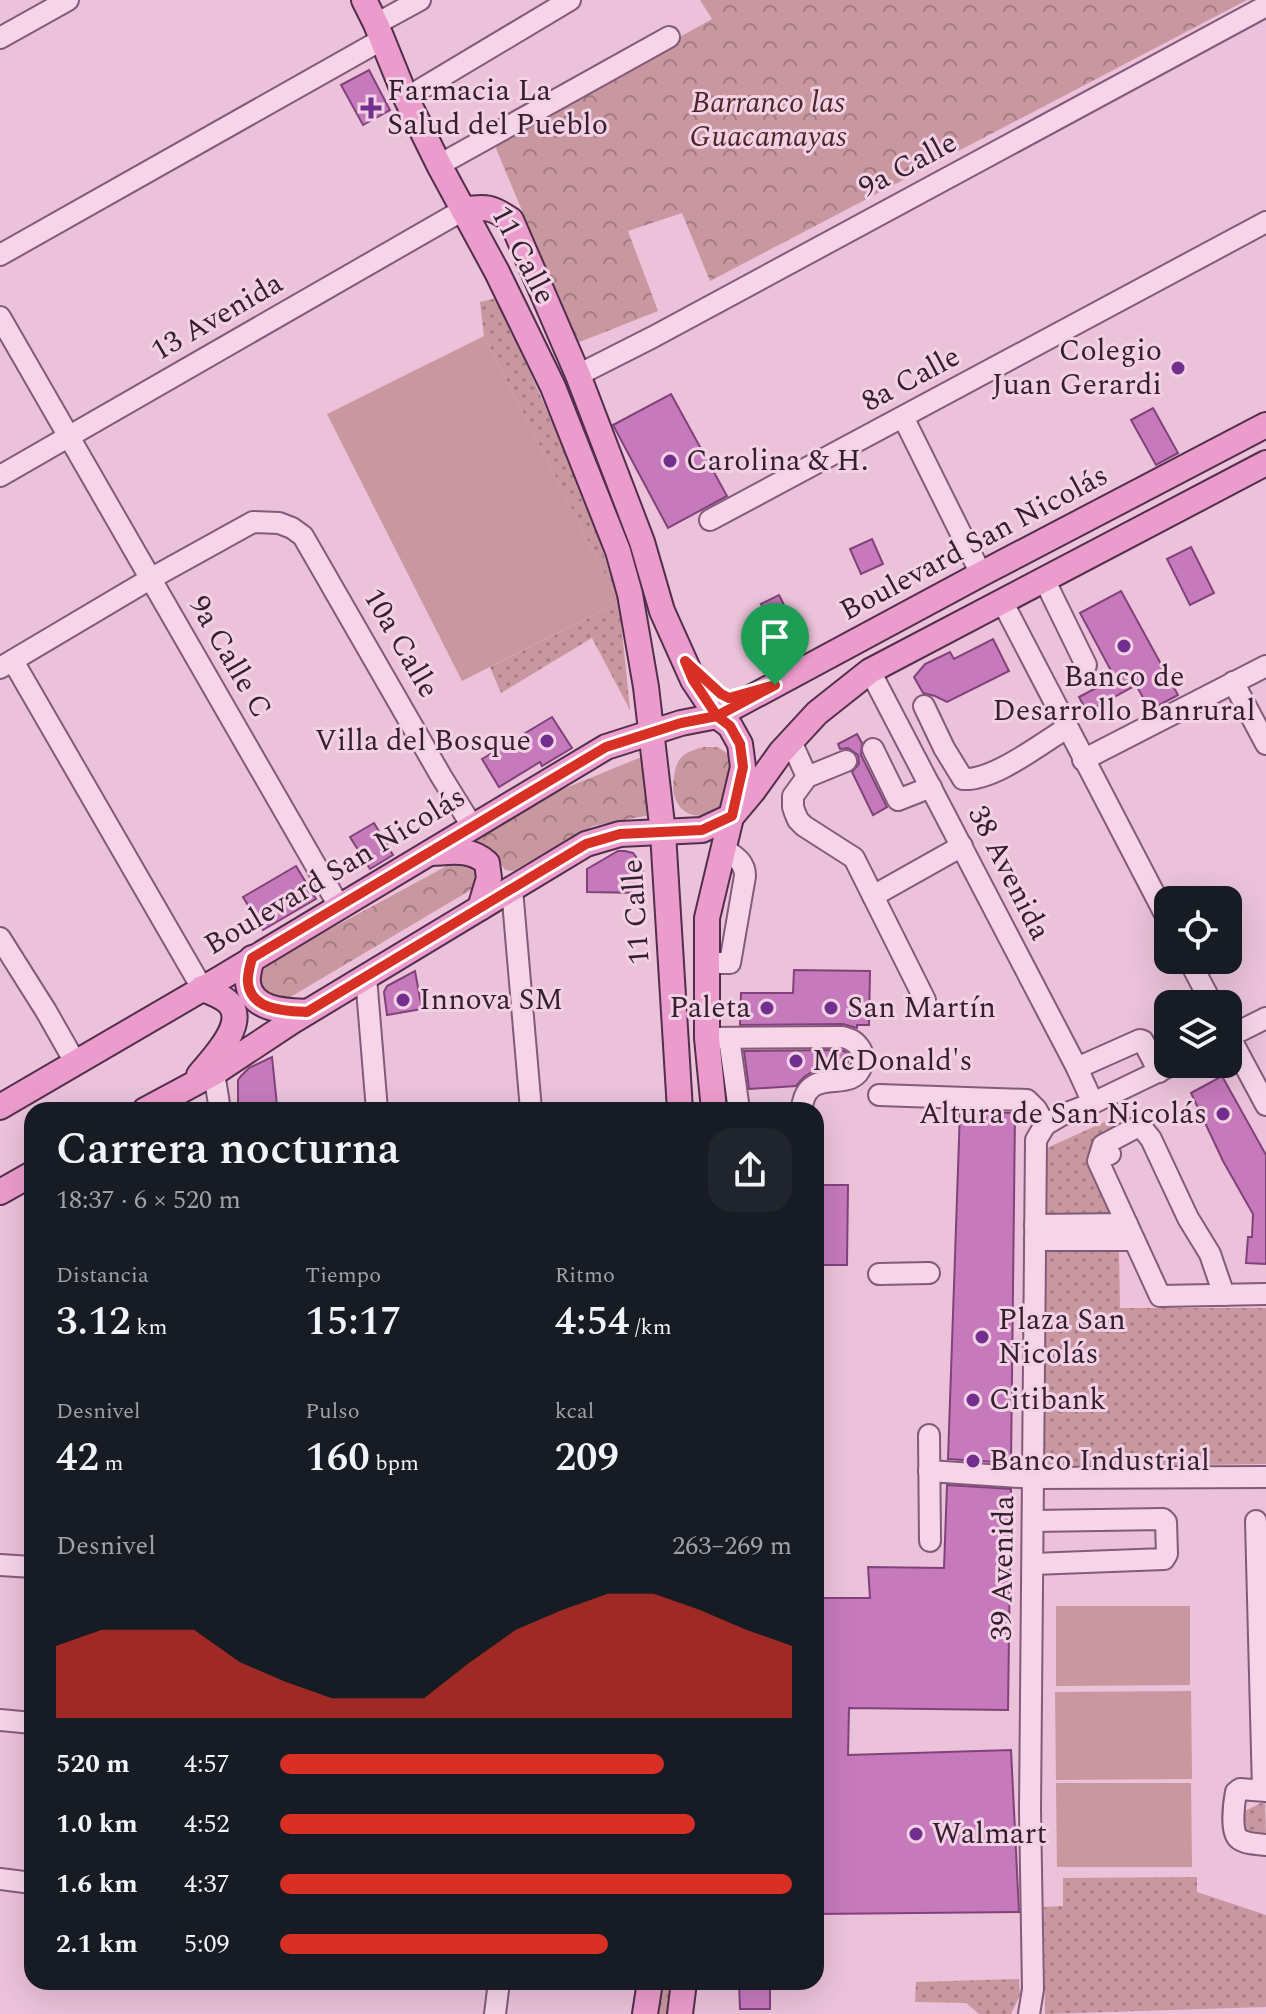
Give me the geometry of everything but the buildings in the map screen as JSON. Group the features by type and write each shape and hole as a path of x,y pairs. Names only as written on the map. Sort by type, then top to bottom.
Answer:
{"main road":[{"path":"364,0 406,98 463,210"},
{"name":"11 Calle","path":"680,1102 663,833 646,687 630,594 618,551 553,387 463,210 483,206 511,220 578,375 642,542 662,611 693,680 717,716 730,726 740,744 743,767 707,918 718,963 714,1102"},
{"name":"Boulevard San Nicolás","path":"0,1107 606,747 681,723 717,716 1266,425"},
{"path":"160,1102 586,844 620,834 702,830 732,816 817,713 870,671 1266,463"},
{"path":"685,661 729,698 775,685"},
{"path":"426,853 469,852 484,859 489,878 480,908"},
{"path":"252,958 247,981 255,998 267,1007 307,1012"},
{"path":"202,988 230,1004 235,1013 234,1027 203,1078"},
{"path":"0,1192 24,1178"},
{"path":"645,2014 649,1990"},
{"path":"680,2014 683,1990"}],"street":[{"path":"0,38 68,0"},
{"path":"0,255 380,32 420,0"},
{"path":"406,98 570,0"},
{"name":"9a Calle","path":"578,375 1266,6"},
{"path":"439,165 669,37"},
{"name":"13 Avenida","path":"0,476 463,210"},
{"name":"8a Calle","path":"710,520 1266,222"},
{"path":"0,317 68,438"},
{"path":"903,417 981,574"},
{"name":"9a Calle C","path":"68,438 339,906"},
{"name":"10a Calle","path":"150,579 253,522 279,523 303,536 472,826"},
{"path":"150,579 6,664 202,988"},
{"path":"1044,579 1086,665"},
{"path":"1002,601 1154,894"},
{"path":"1083,760 1266,666"},
{"name":"38 Avenida","path":"870,671 1093,1103"},
{"path":"1233,682 1266,744"},
{"path":"931,787 898,800 870,751 904,735 927,714 963,779 974,779 996,771 1067,728"},
{"path":"791,741 807,777"},
{"path":"846,761 807,777 793,796 793,807 798,820 854,858 925,1000"},
{"path":"873,896 962,846"},
{"path":"512,889 530,1102"},
{"path":"0,938 75,1062"},
{"path":"366,977 376,1102"},
{"path":"1242,1029 1266,1018"},
{"path":"737,1102 718,1038 843,1037 858,1045 863,1060 856,1075 846,1081 815,1085 806,1093 803,1102"},
{"path":"1077,1068 1140,1040 1154,1053"},
{"path":"1242,1061 1266,1105"},
{"path":"879,1095 1027,1100 1045,1125 1154,1074"},
{"path":"203,1078 216,1102"},
{"name":"39 Avenida","path":"1029,2014 1033,1989 1030,1810 1036,1140 1045,1125"},
{"path":"1224,1295 1210,1254 1143,1129 1137,1127 1103,1145 1104,1156 1098,1161 1160,1296 1224,1295 1266,1294"},
{"path":"1035,1233 1131,1232"},
{"path":"879,1274 929,1273"},
{"path":"929,1435 930,1541"},
{"path":"929,1471 1034,1478 1266,1477"},
{"path":"1033,1564 1164,1559 1167,1554 1166,1522 1163,1519 1034,1521"},
{"path":"1256,1521 1262,1555 1264,1791 1240,1789 1236,1792 1234,1831 1236,1838 1242,1841 1266,1845"},
{"path":"0,1565 24,1566"},
{"path":"0,1720 24,1722"},
{"path":"0,1879 24,1882"},
{"path":"495,2014 498,1990"}],"green space":[{"name":"Barranco las Guacamayas","path":"700,0 1247,0 710,281 682,213 628,231 658,311 577,343 493,141 712,19"},
{"path":"497,298 585,496 619,602 484,336 480,302"},
{"path":"484,336 619,602 462,681 327,414"},
{"path":"619,602 630,710 592,638 501,693 490,667"},
{"path":"703,747 718,747 729,755 733,770 721,809 701,816 693,815 679,806 673,788 680,759"},
{"path":"639,758 646,761 650,815 593,826 513,871 505,870 488,846 473,839 551,794"},
{"path":"454,862 467,862 476,868 478,880 474,888 282,1002 262,987 261,977 273,960"},
{"path":"1111,1119 1120,1128 1102,1139 1112,1210 1108,1220 1046,1220 1047,1148"},
{"path":"1043,1251 1119,1252 1120,1308 1266,1308 1266,1464 1045,1467"},
{"path":"1056,1606 1190,1606 1190,1685 1056,1686"},
{"path":"1191,1691 1192,1779 1056,1780 1055,1692"},
{"path":"1056,1783 1191,1783 1192,1867 1057,1867"},
{"path":"1265,1801 1266,1838 1245,1832 1239,1814"},
{"path":"1197,1877 1197,1892 1266,1915 1266,2007 1045,2014 1044,1907 1063,1906 1063,1878"},
{"path":"1019,1979 1020,1995 1011,2014 979,2014 966,2003 915,2002 916,1982"},
{"path":"658,1990 672,1990 668,2014 655,2014"}],"place":[{"name":"Farmacia La Salud del Pueblo","path":"371,108"},
{"name":"Colegio Juan Gerardi","path":"1178,368"},
{"name":"Carolina & H.","path":"670,461"},
{"name":"Banco de Desarrollo Banrural","path":"1124,646"},
{"name":"Villa del Bosque","path":"547,741"},
{"name":"Innova SM","path":"403,1000"},
{"name":"Paleta","path":"767,1008"},
{"name":"San Martín","path":"831,1008"},
{"name":"McDonald's","path":"796,1061"},
{"name":"Altura de San Nicolás","path":"1223,1114"},
{"name":"Plaza San Nicolás","path":"982,1337"},
{"name":"Citibank","path":"973,1400"},
{"name":"Banco Industrial","path":"973,1461"},
{"name":"Walmart","path":"916,1834"}],"route":[{"path":"775,685 717,716 681,723 606,747 252,958 247,981 249,990 267,1007 307,1012 586,844 620,834 702,830 732,816 743,767 740,744 730,726 717,716 693,680 685,661 729,698 775,685"}]}
